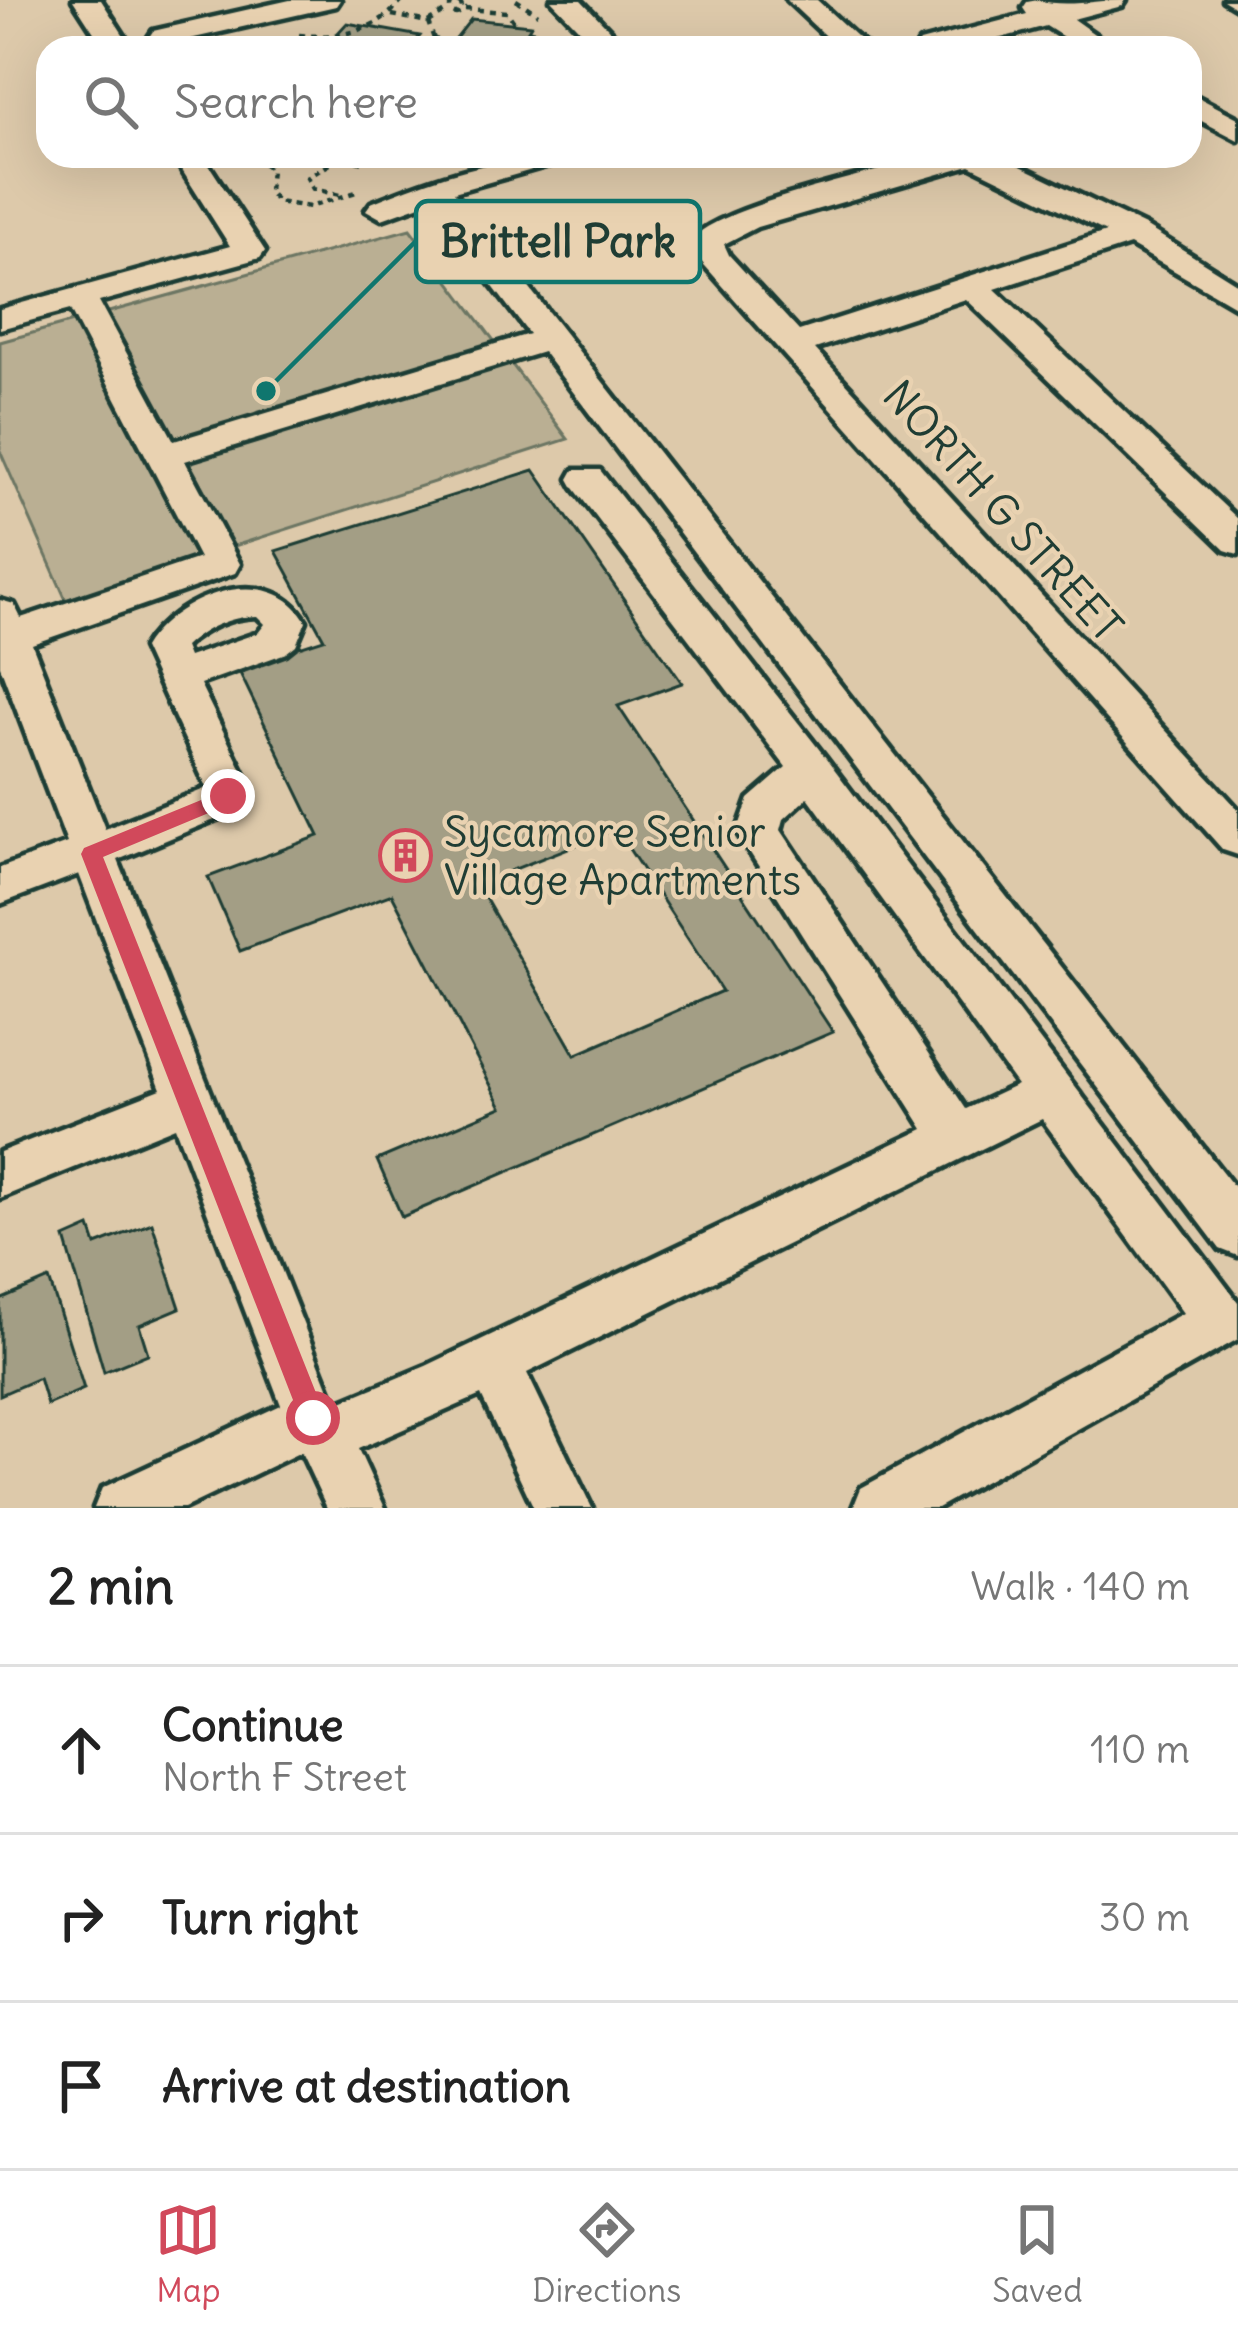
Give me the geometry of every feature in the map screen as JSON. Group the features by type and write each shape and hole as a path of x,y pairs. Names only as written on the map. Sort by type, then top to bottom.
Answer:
{"street":[{"path":"87,0 110,36"},
{"path":"167,36 326,0"},
{"path":"565,0 601,36"},
{"path":"801,0 842,36"},
{"path":"962,36 1037,8 1112,0"},
{"path":"1037,8 1081,36"},
{"path":"1202,109 1238,131"},
{"path":"0,320 249,251 196,168"},
{"path":"372,200 506,168"},
{"name":"NORTH G STREET","path":"926,168 746,220 707,240 714,258 1238,838"},
{"path":"1001,168 1134,233 1238,298"},
{"path":"435,188 1238,1232"},
{"path":"792,345 1134,233"},
{"path":"973,287 1238,541"},
{"path":"80,297 221,564 6,639 318,1428 357,1508"},
{"path":"163,457 551,338"},
{"path":"587,479 812,769 1220,1321 881,1508"},
{"path":"0,886 91,854 228,796 229,786 176,677"},
{"path":"812,769 764,811 759,832 957,1138"},
{"path":"122,1508 494,1362 1050,1092"},
{"path":"0,1174 190,1099"},
{"path":"494,1362 564,1508"}],"path":[{"path":"392,15 428,22 451,5 462,4 507,12 514,22"},
{"path":"428,22 433,36"},
{"path":"270,168 269,192 277,202 310,207 343,196"},
{"path":"317,168 307,182 316,191 372,200"}],"shaded area":[{"path":"410,229 568,439 66,600 0,451 0,342"}],"building":[{"path":"471,19 531,25 528,30 563,36 458,36"},
{"path":"347,23 420,36 335,36"},
{"name":"Sycamore Senior Village Apartments","path":"534,470 682,683 618,706 833,1032 402,1217 377,1160 502,1107 392,894 240,951 208,877 319,836 237,667 324,639 276,551","holes":["616,829 722,991 575,1055 477,884"]},
{"path":"152,1223 180,1308 139,1325 148,1354 104,1372 65,1238 90,1227 96,1245"},
{"path":"49,1279 84,1389 47,1405 39,1378 0,1395 0,1300"}],"place":[{"name":"Brittell Park","path":"266,391"},
{"name":"Sycamore Senior Village Apartments","path":"405,856"}],"route":[{"path":"228,796 91,854 313,1418"}]}
